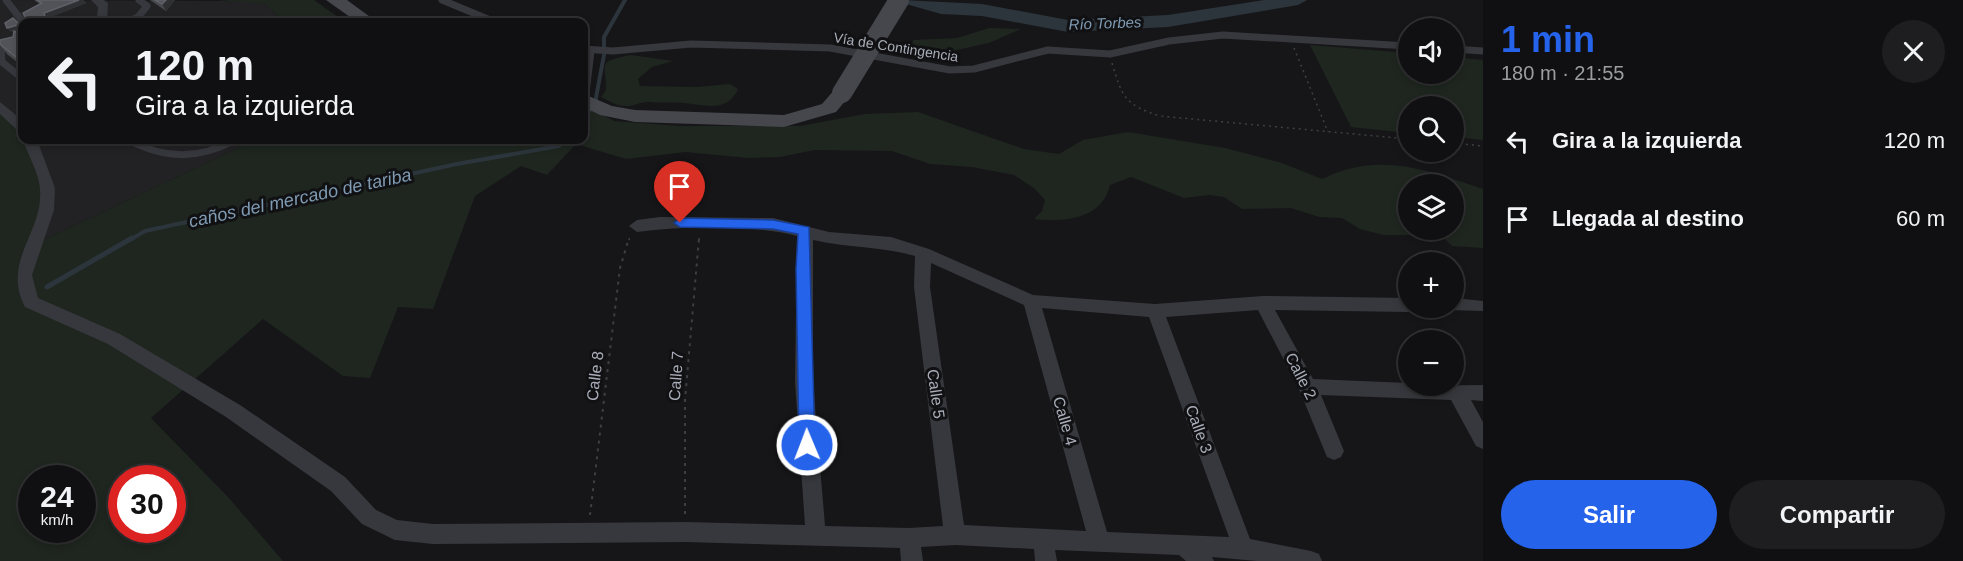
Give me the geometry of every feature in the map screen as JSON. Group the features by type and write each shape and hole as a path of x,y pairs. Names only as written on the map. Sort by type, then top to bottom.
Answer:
{"street":[{"path":"97,0 104,6 100,18"},
{"path":"335,0 362,18"},
{"path":"588,103 607,111 635,116 784,121 829,108 842,93 899,0"},
{"path":"0,48 18,44"},
{"path":"0,106 18,123"},
{"path":"32,144 48,188 46,210 24,275 31,302 114,339 233,411 338,484 369,517 395,530 433,534 685,532 909,538 955,535 1099,540 1185,553 1243,548 1311,561"},
{"path":"637,226 700,222 773,224 829,238 891,243 923,253 1031,301 1155,311 1263,303 1398,305"},
{"path":"805,231 803,269 807,463 816,534"},
{"name":"Calle 5","path":"923,253 922,287 955,535"},
{"name":"Calle 4","path":"1031,301 1099,540"},
{"name":"Calle 2","path":"1263,303 1308,387 1334,451"},
{"path":"1464,305 1479,306"},
{"name":"Calle 3","path":"1155,311 1243,548"},
{"path":"1308,387 1398,390"},
{"path":"1464,392 1483,393"},
{"path":"1458,396 1483,440"},
{"path":"909,538 912,561"},
{"path":"1043,538 1046,561"},
{"path":"1185,553 1203,561"}],"lane":[{"path":"6,0 19,18"},
{"path":"136,18 147,6 139,0"},
{"path":"442,0 485,18"},
{"name":"Vía de Contingencia","path":"588,50 691,44 830,48 950,69 994,66 1048,50 1110,54 1195,37 1223,35 1398,45"},
{"path":"0,48 2,62 18,75"},
{"path":"1464,50 1483,51"},
{"path":"588,72 591,51"},
{"path":"138,144 158,152 185,157 204,156 224,144"}],"path":[{"path":"1290,40 1328,132"},
{"path":"1110,54 1122,97 1138,109 1160,116 1398,138"},
{"path":"1464,144 1483,146"},
{"name":"Calle 7","path":"685,532 685,400 700,222"},
{"name":"Calle 8","path":"588,532 620,268 627,240 637,226"}],"shaded area":[{"path":"0,0 242,1 264,4 281,18 18,18 18,123 0,106"},
{"path":"217,0 314,0 339,18 281,18 264,4"},
{"path":"989,28 1021,29 989,43 952,51 909,45 914,40 957,38"},
{"path":"1310,45 1398,52 1398,84 1464,84 1464,58 1483,60 1483,140 1464,138 1464,96 1398,96 1398,132 1351,127"},
{"path":"631,55 673,61 652,67 638,79 640,86 697,87 730,84 738,89 728,102 715,106 648,102 624,106 601,97 606,90 605,65 612,59"},
{"path":"0,106 18,123 18,144 32,144 48,188 35,244 247,144 576,144 547,175 521,166 475,196 433,309 398,307 370,378 343,376 263,319 151,418 228,497 283,561 0,561"},
{"path":"588,107 614,121 680,126 800,126 865,114 918,112 1024,149 1059,154 1083,140 1128,132 1225,148 1282,163 1322,179 1363,166 1383,165 1403,166 1438,174 1398,174 1398,235 1383,235 1360,229 1342,218 1319,217 1291,208 1242,209 1224,197 1209,195 1184,198 1131,177 1110,185 1106,197 1090,212 1069,219 1046,220 1034,219 1042,211 1045,200 1035,189 1014,175 972,167 930,164 892,151 815,150 780,157 749,158 685,152 626,159 576,144 588,144"},
{"path":"32,144 247,144 35,244 41,164"},
{"path":"1464,183 1483,189 1483,248 1452,246 1446,240 1464,240"}],"building":[{"path":"37,0 79,0 44,13 45,17 24,18 23,13 42,3"},
{"path":"13,18 18,25 7,28 5,23"},
{"path":"14,31 18,33 18,59 0,44 0,40 13,37"}],"waterway":[{"name":"caños del mercado de tariba","path":"604,47 604,37 625,0"},
{"name":"Río Torbes","path":"912,0 941,8 982,10 1068,26 1168,21 1298,0"},
{"name":"caños del mercado de tariba","path":"595,103 604,55"},
{"name":"caños del mercado de tariba","path":"588,112 592,108"},
{"name":"caños del mercado de tariba","path":"130,240 145,231 561,144"},
{"name":"caños del mercado de tariba","path":"47,287 132,238"}],"route":[{"path":"680,223 773,224 805,231 803,269 807,445"}]}
